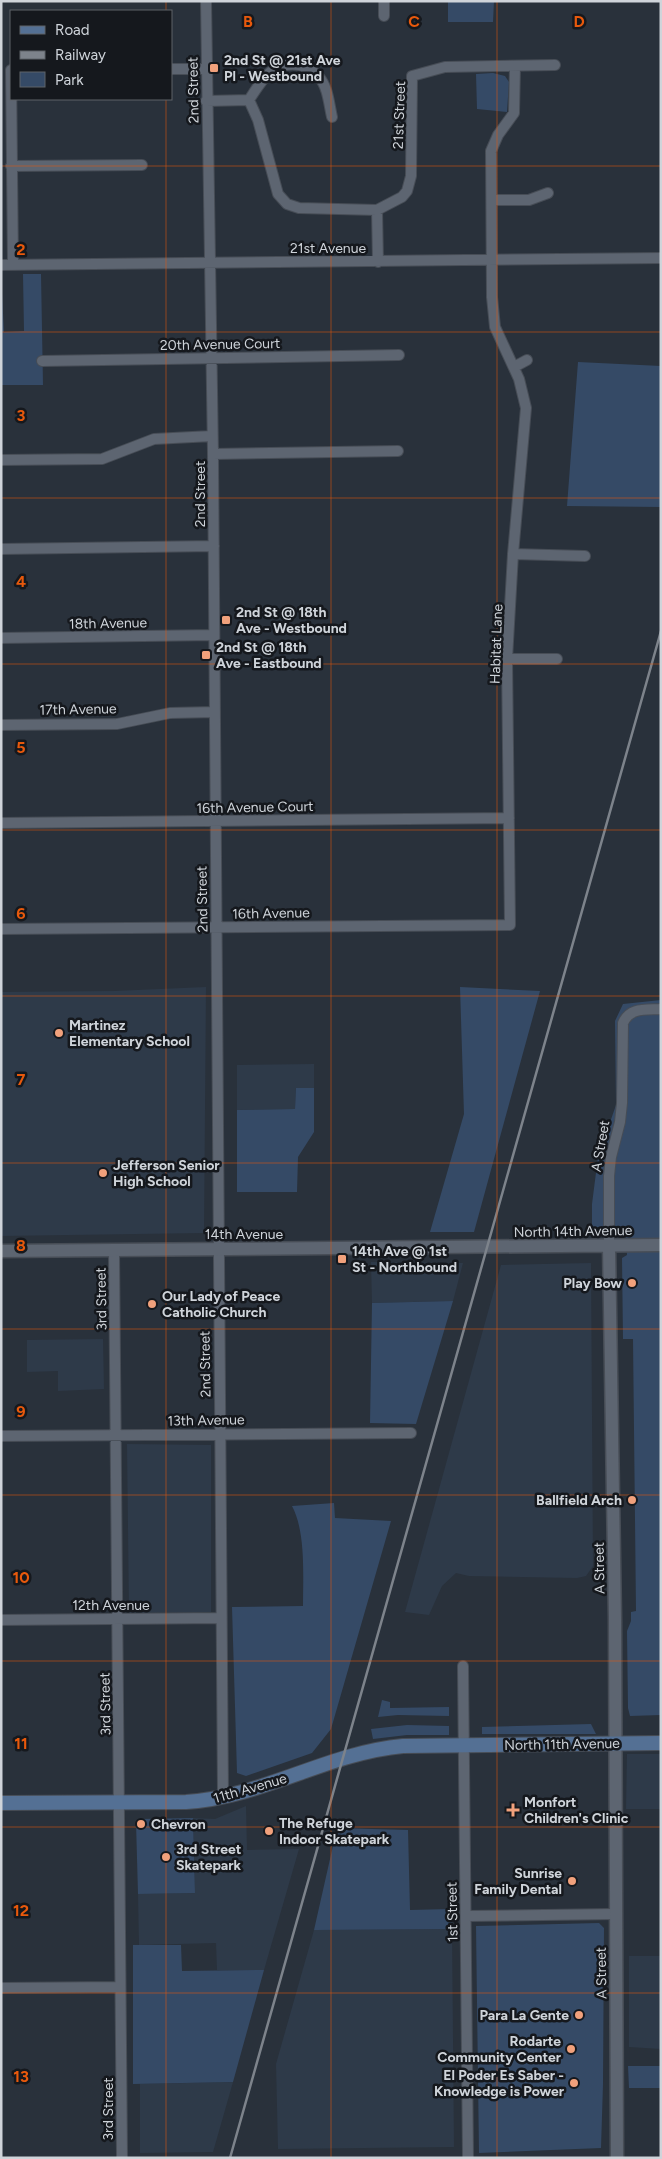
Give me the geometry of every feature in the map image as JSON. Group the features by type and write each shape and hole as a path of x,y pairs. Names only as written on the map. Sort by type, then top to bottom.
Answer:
{"main road":[{"name":"North 11th Avenue","path":"464,1745 661,1743"},
{"name":"11th Avenue","path":"1,1803 186,1802 251,1791 361,1752 403,1746 464,1745"}],"street":[{"name":"2nd Street","path":"206,1 214,546 223,1797"},
{"path":"384,1 384,16"},
{"path":"206,101 249,100 269,72 284,65 302,66 319,76 325,86 332,117"},
{"name":"21st Street","path":"249,100 258,120 274,186 287,204 299,208 314,209 377,210 402,197 410,180 412,76 445,68 555,65"},
{"path":"492,261 491,150 498,135 514,113 515,66"},
{"path":"172,69 206,68"},
{"path":"11,100 13,265"},
{"path":"11,166 142,165"},
{"path":"492,200 529,200 548,193"},
{"path":"377,210 378,262"},
{"name":"21st Avenue","path":"1,265 657,259"},
{"name":"Habitat Lane","path":"492,261 492,297 495,326 519,379 526,408 513,554 507,659 510,925"},
{"name":"20th Avenue Court","path":"42,361 399,355"},
{"path":"514,367 527,360"},
{"path":"1,460 102,459 154,439 212,436"},
{"path":"213,454 398,451"},
{"path":"1,550 214,546"},
{"path":"513,554 585,556"},
{"name":"18th Avenue","path":"1,638 214,635"},
{"path":"507,659 557,659"},
{"name":"17th Avenue","path":"1,725 117,724 170,713 215,712"},
{"name":"16th Avenue Court","path":"1,823 510,818"},
{"name":"16th Avenue","path":"1,928 510,925"},
{"name":"A Street","path":"618,2158 609,1176 622,1103 623,1023 626,1017 633,1011 661,1009"},
{"name":"North 14th Avenue","path":"486,1247 661,1245"},
{"name":"14th Avenue","path":"1,1251 486,1247"},
{"name":"3rd Street","path":"114,1250 122,2158"},
{"name":"13th Avenue","path":"1,1436 411,1433"},
{"name":"12th Avenue","path":"1,1620 221,1618"},
{"name":"1st Street","path":"463,1666 468,2158"},
{"path":"466,1916 616,1914"},
{"path":"1,1988 120,1987"}],"shaded area":[{"path":"206,987 204,1233 1,1236 1,992 114,991"},
{"path":"314,1064 314,1088 296,1088 295,1109 237,1110 237,1065"},
{"path":"371,1262 463,1263 453,1301 372,1303"},
{"path":"591,1263 593,1566 586,1576 577,1578 469,1576 456,1573 442,1586 429,1615 405,1612 501,1265"},
{"path":"103,1339 104,1389 58,1391 58,1371 27,1372 27,1340"},
{"path":"127,1444 211,1445 211,1612 129,1613"},
{"path":"627,1754 661,1754 661,1809 626,1809"},
{"path":"246,1806 247,1850 299,1849 264,1970 217,1970 216,1943 139,1945 138,1894 195,1893 193,1818 215,1819"},
{"path":"452,1929 454,2147 278,2149 276,2064 314,1930"},
{"path":"629,1956 661,1956 661,2049 629,2047"},
{"path":"233,2082 213,2152 140,2153 140,2084"}],"green space":[{"path":"448,1 494,1 493,22 448,22"},
{"path":"493,73 505,76 509,82 507,112 477,109 476,74"},
{"path":"23,274 41,274 43,385 1,385 1,275 4,332 24,331"},
{"path":"578,362 661,366 661,507 567,506"},
{"path":"460,987 540,991 474,1232 430,1232 464,1114"},
{"path":"661,1000 661,1715 630,1716 628,1708 627,1631 631,1621 631,1612 636,1611 633,1339 623,1339 622,1258 627,1255 626,1234 622,1232 620,1227 592,1227 592,1204 598,1157 616,1105 615,1021 623,1004"},
{"path":"296,1088 314,1088 314,1132 298,1157 297,1192 237,1192 237,1110 295,1109"},
{"path":"453,1301 416,1424 370,1423 372,1303"},
{"path":"334,1503 335,1518 391,1521 331,1729 312,1753 246,1776 237,1773 232,1607 303,1606 302,1541 292,1506"},
{"path":"382,1700 390,1702 390,1708 449,1707 449,1716 398,1715 378,1717"},
{"path":"591,1724 596,1734 482,1734 482,1727"},
{"path":"407,1725 449,1726 449,1735 407,1735 373,1739 371,1729"},
{"name":"3rd Street Skatepark","path":"193,1818 195,1893 138,1894 136,1822 140,1819"},
{"path":"337,1828 408,1830 410,1910 451,1909 452,1929 314,1930"},
{"path":"599,1923 604,1928 601,2148 479,2153 476,1926"},
{"path":"133,1945 181,1945 182,1971 264,1970 233,2082 133,2084"},
{"path":"628,2066 661,2066 661,2088 629,2088"}],"railway":[{"path":"230,2158 661,631"}],"place":[{"name":"2nd St @ 21st Ave Pl - Westbound","path":"214,68"},
{"name":"2nd St @ 18th Ave - Westbound","path":"226,620"},
{"name":"2nd St @ 18th Ave - Eastbound","path":"206,655"},
{"name":"Martinez Elementary School","path":"59,1033"},
{"name":"Jefferson Senior High School","path":"103,1173"},
{"name":"14th Ave @ 1st St - Northbound","path":"342,1259"},
{"name":"Play Bow","path":"632,1283"},
{"name":"Our Lady of Peace Catholic Church","path":"152,1304"},
{"name":"Ballfield Arch","path":"632,1500"},
{"name":"Monfort Children's Clinic","path":"513,1810"},
{"name":"Chevron","path":"141,1824"},
{"name":"The Refuge Indoor Skatepark","path":"269,1831"},
{"name":"3rd Street Skatepark","path":"166,1857"},
{"name":"Sunrise Family Dental","path":"572,1881"},
{"name":"Para La Gente","path":"579,2015"},
{"name":"Rodarte Community Center","path":"571,2049"},
{"name":"El Poder Es Saber - Knowledge is Power","path":"574,2083"}]}
